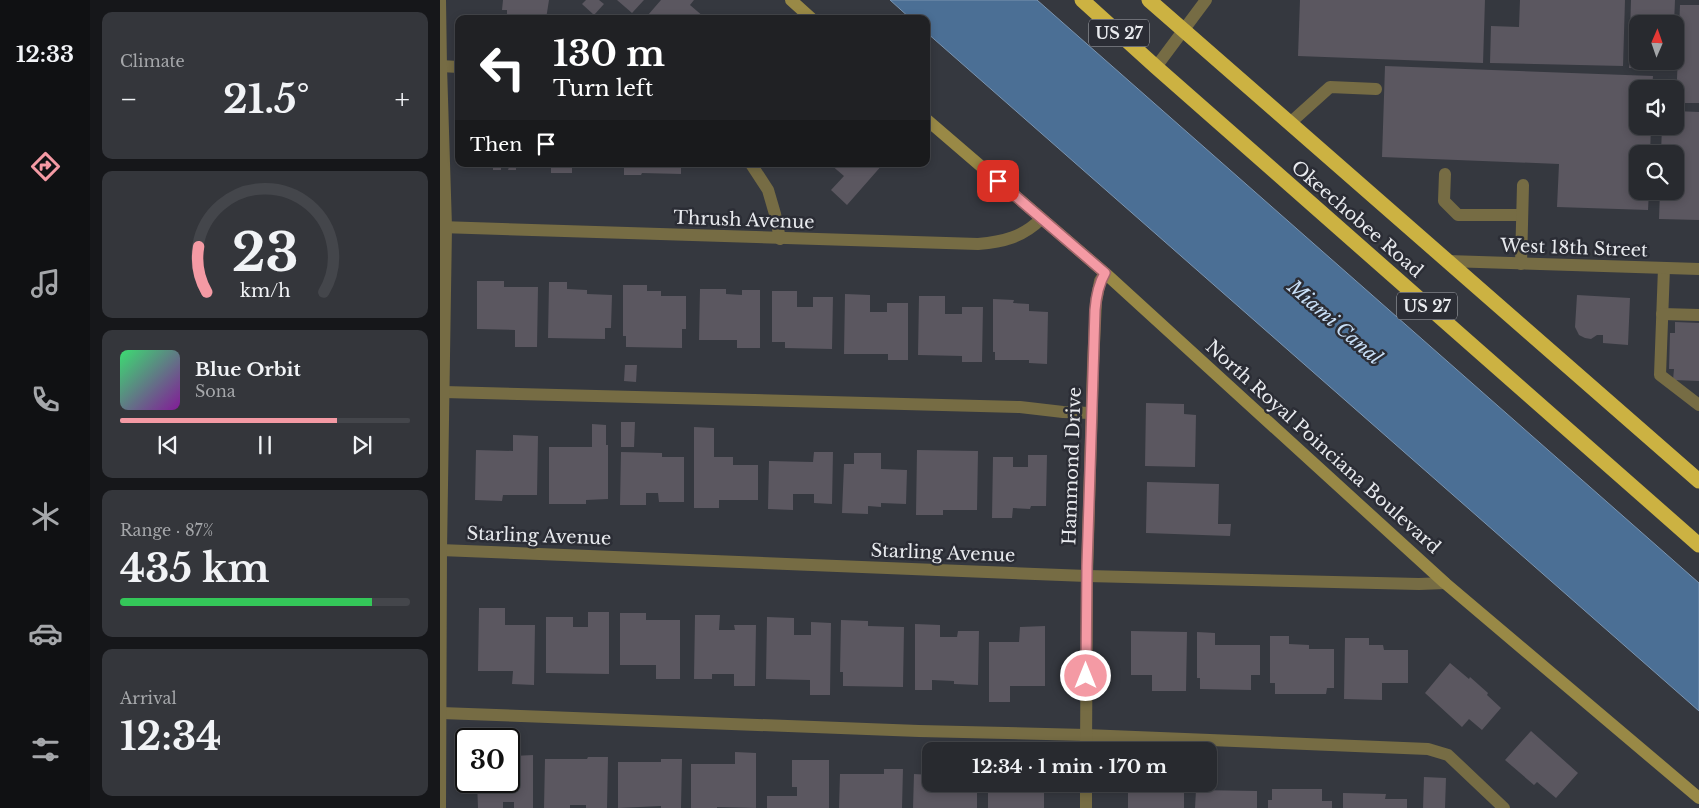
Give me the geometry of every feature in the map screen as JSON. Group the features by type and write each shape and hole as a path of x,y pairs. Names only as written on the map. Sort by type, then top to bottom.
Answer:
{"highway":[{"name":"Okeechobee Road","path":"1082,0 1699,545"},
{"name":"Okeechobee Road","path":"1149,0 1699,481"}],"street":[{"path":"440,0 444,392 440,808"},
{"path":"791,0 808,15"},
{"path":"1156,67 1206,0"},
{"path":"440,66 455,67"},
{"path":"1290,123 1330,87 1376,89"},
{"name":"North Royal Poinciana Boulevard","path":"930,122 1105,273 1445,582 1699,798"},
{"path":"753,167 768,190 780,239"},
{"path":"1445,174 1444,200 1458,215 1522,215"},
{"path":"1521,264 1523,185"},
{"name":"Thrush Avenue","path":"443,227 978,244 1010,239 1027,231 1041,219"},
{"name":"West 18th Street","path":"1448,261 1699,270"},
{"path":"1664,268 1660,375 1699,405"},
{"name":"Hammond Drive","path":"1086,742 1087,576 1091,413 1096,302 1100,281 1105,273"},
{"path":"1662,314 1699,315"},
{"path":"444,392 1001,407 1091,413"},
{"name":"Starling Avenue","path":"441,550 1087,576 1419,584 1445,582"},
{"path":"441,713 919,731 1086,735 1428,749 1448,755 1504,808"},
{"path":"1086,792 1086,808"}],"water":[{"name":"Miami Canal","path":"890,0 1037,0 1699,583 1699,711 930,36 930,15 907,15"}],"building":[{"path":"503,0 549,0 547,15 507,15 507,10 502,10"},
{"path":"586,0 599,0 604,4 594,15 582,4"},
{"path":"617,0 644,0 632,13"},
{"path":"661,0 694,0 690,5 702,15 648,15"},
{"path":"1300,0 1485,0 1483,63 1298,56"},
{"path":"1520,0 1625,0 1623,66 1490,63 1491,26 1519,27"},
{"path":"1631,0 1675,0 1674,15 1631,15"},
{"path":"1680,5 1699,5 1699,103 1684,103 1684,80 1677,80 1677,70 1684,70 1684,15 1680,15"},
{"path":"1385,66 1653,76 1653,80 1629,80 1629,135 1651,135 1650,145 1629,145 1629,200 1649,200 1648,210 1557,207 1559,164 1382,157"},
{"path":"1684,111 1699,112 1699,220 1659,219 1660,200 1684,200 1684,145 1661,145 1662,135 1684,135"},
{"path":"493,167 501,167 501,170 493,170"},
{"path":"509,167 516,167 516,170 508,170"},
{"path":"551,167 572,167 572,173 551,173"},
{"path":"624,167 681,167 681,174 642,173 641,175 624,175"},
{"path":"834,167 880,167 847,205 831,190 844,176"},
{"path":"477,281 504,281 504,287 538,287 537,347 515,347 515,330 477,329"},
{"path":"549,282 567,282 567,289 587,290 587,294 612,295 611,328 605,328 605,339 548,338"},
{"path":"623,285 647,285 647,291 661,291 661,296 686,296 686,329 682,329 682,348 626,347 626,336 623,336"},
{"path":"700,289 726,289 726,294 742,295 742,290 760,290 760,348 737,348 737,340 699,340"},
{"path":"772,291 797,291 797,307 813,307 813,297 833,297 832,349 785,348 785,342 772,342"},
{"path":"845,294 870,295 870,312 887,312 887,303 908,303 908,360 888,360 888,354 844,354"},
{"path":"1577,295 1630,298 1628,345 1603,343 1603,335 1597,335 1591,339 1579,335 1575,327"},
{"path":"919,296 945,296 945,314 962,314 962,307 983,307 982,362 962,362 962,356 918,355"},
{"path":"993,299 1014,300 1013,303 1029,304 1029,311 1048,312 1047,364 1029,363 1029,360 995,360 995,352 993,352"},
{"path":"1675,322 1699,323 1699,381 1673,380 1674,369 1669,369 1670,333 1675,333"},
{"path":"625,365 637,365 636,382 624,381"},
{"path":"1146,403 1184,404 1184,414 1196,415 1195,467 1145,466"},
{"path":"621,422 635,422 634,447 621,447"},
{"path":"592,424 606,425 608,499 586,500 586,504 549,504 549,447 592,447"},
{"path":"694,427 714,428 714,457 733,457 733,465 758,465 758,500 719,500 719,508 694,508"},
{"path":"513,435 538,436 537,495 503,495 502,501 475,500 476,450 513,451"},
{"path":"917,450 978,451 977,510 943,510 943,515 916,515"},
{"path":"621,452 662,453 662,457 684,457 684,502 659,502 658,493 646,493 646,505 620,505"},
{"path":"814,452 833,452 832,504 814,503 814,494 793,494 793,510 768,509 769,461 813,462"},
{"path":"854,453 881,453 881,469 907,470 906,504 881,503 881,507 868,506 868,514 842,513 844,464 854,464"},
{"path":"1028,455 1047,455 1046,506 1031,506 1030,509 1013,508 1012,518 992,518 993,457 1013,457 1013,467 1028,467"},
{"path":"1147,482 1219,484 1218,524 1231,524 1230,536 1146,533"},
{"path":"479,608 505,608 505,625 535,625 534,685 512,684 513,671 478,671"},
{"path":"588,612 609,612 609,674 546,673 546,617 573,617 573,627 588,627"},
{"path":"620,613 646,613 646,620 680,620 680,679 656,679 656,665 620,665"},
{"path":"695,615 720,615 719,630 735,630 734,625 756,625 755,686 734,686 734,674 712,674 712,679 694,679"},
{"path":"767,617 794,618 794,635 811,635 811,622 831,623 830,695 810,695 810,680 766,679"},
{"path":"841,620 868,621 868,626 904,627 903,687 843,686 843,672 840,672"},
{"path":"915,624 940,625 940,637 957,637 958,631 979,631 978,685 954,684 954,681 932,680 932,690 915,690"},
{"path":"1045,626 1045,686 1010,686 1010,702 989,702 989,642 1019,642 1020,627"},
{"path":"1131,631 1187,632 1186,691 1152,691 1152,675 1131,675"},
{"path":"1197,632 1215,633 1215,645 1260,645 1260,675 1251,675 1251,690 1200,689 1200,678 1197,678"},
{"path":"1270,636 1289,636 1289,644 1309,645 1309,649 1334,649 1334,688 1327,688 1326,694 1275,694 1275,683 1270,683"},
{"path":"1345,638 1369,638 1369,645 1383,645 1384,650 1408,650 1408,683 1382,683 1382,700 1344,699"},
{"path":"1450,663 1469,679 1470,677 1501,708 1482,730 1469,719 1462,727 1425,693"},
{"path":"1531,731 1578,773 1556,798 1537,782 1534,785 1505,760"},
{"path":"735,752 756,753 756,808 691,808 691,764 735,764"},
{"path":"533,755 533,808 514,808 514,802 503,802 503,808 478,808 477,793 520,793 520,756"},
{"path":"588,757 608,757 607,808 586,808 586,805 570,805 570,808 544,808 545,759 587,759"},
{"path":"661,759 682,759 681,808 661,808 661,806 618,808 618,762 661,762"},
{"path":"792,760 829,760 829,808 767,808 767,796 797,796 797,787 792,787"},
{"path":"884,769 903,769 902,808 839,808 840,774 884,774"},
{"path":"914,774 922,774 922,792 977,792 977,808 913,808"},
{"path":"1424,777 1446,778 1445,808 1423,808"},
{"path":"1272,789 1322,789 1322,801 1332,801 1332,808 1268,808 1268,800 1272,800"},
{"path":"1257,791 1257,808 1195,808 1196,792"},
{"path":"988,792 1044,792 1044,808 988,808"},
{"path":"1128,792 1184,792 1184,808 1128,808"},
{"path":"1343,793 1386,794 1385,799 1407,799 1407,808 1343,808"}],"route":[{"path":"998,181 1105,273 1100,281 1097,292 1095,310 1087,566 1086,676"}]}
